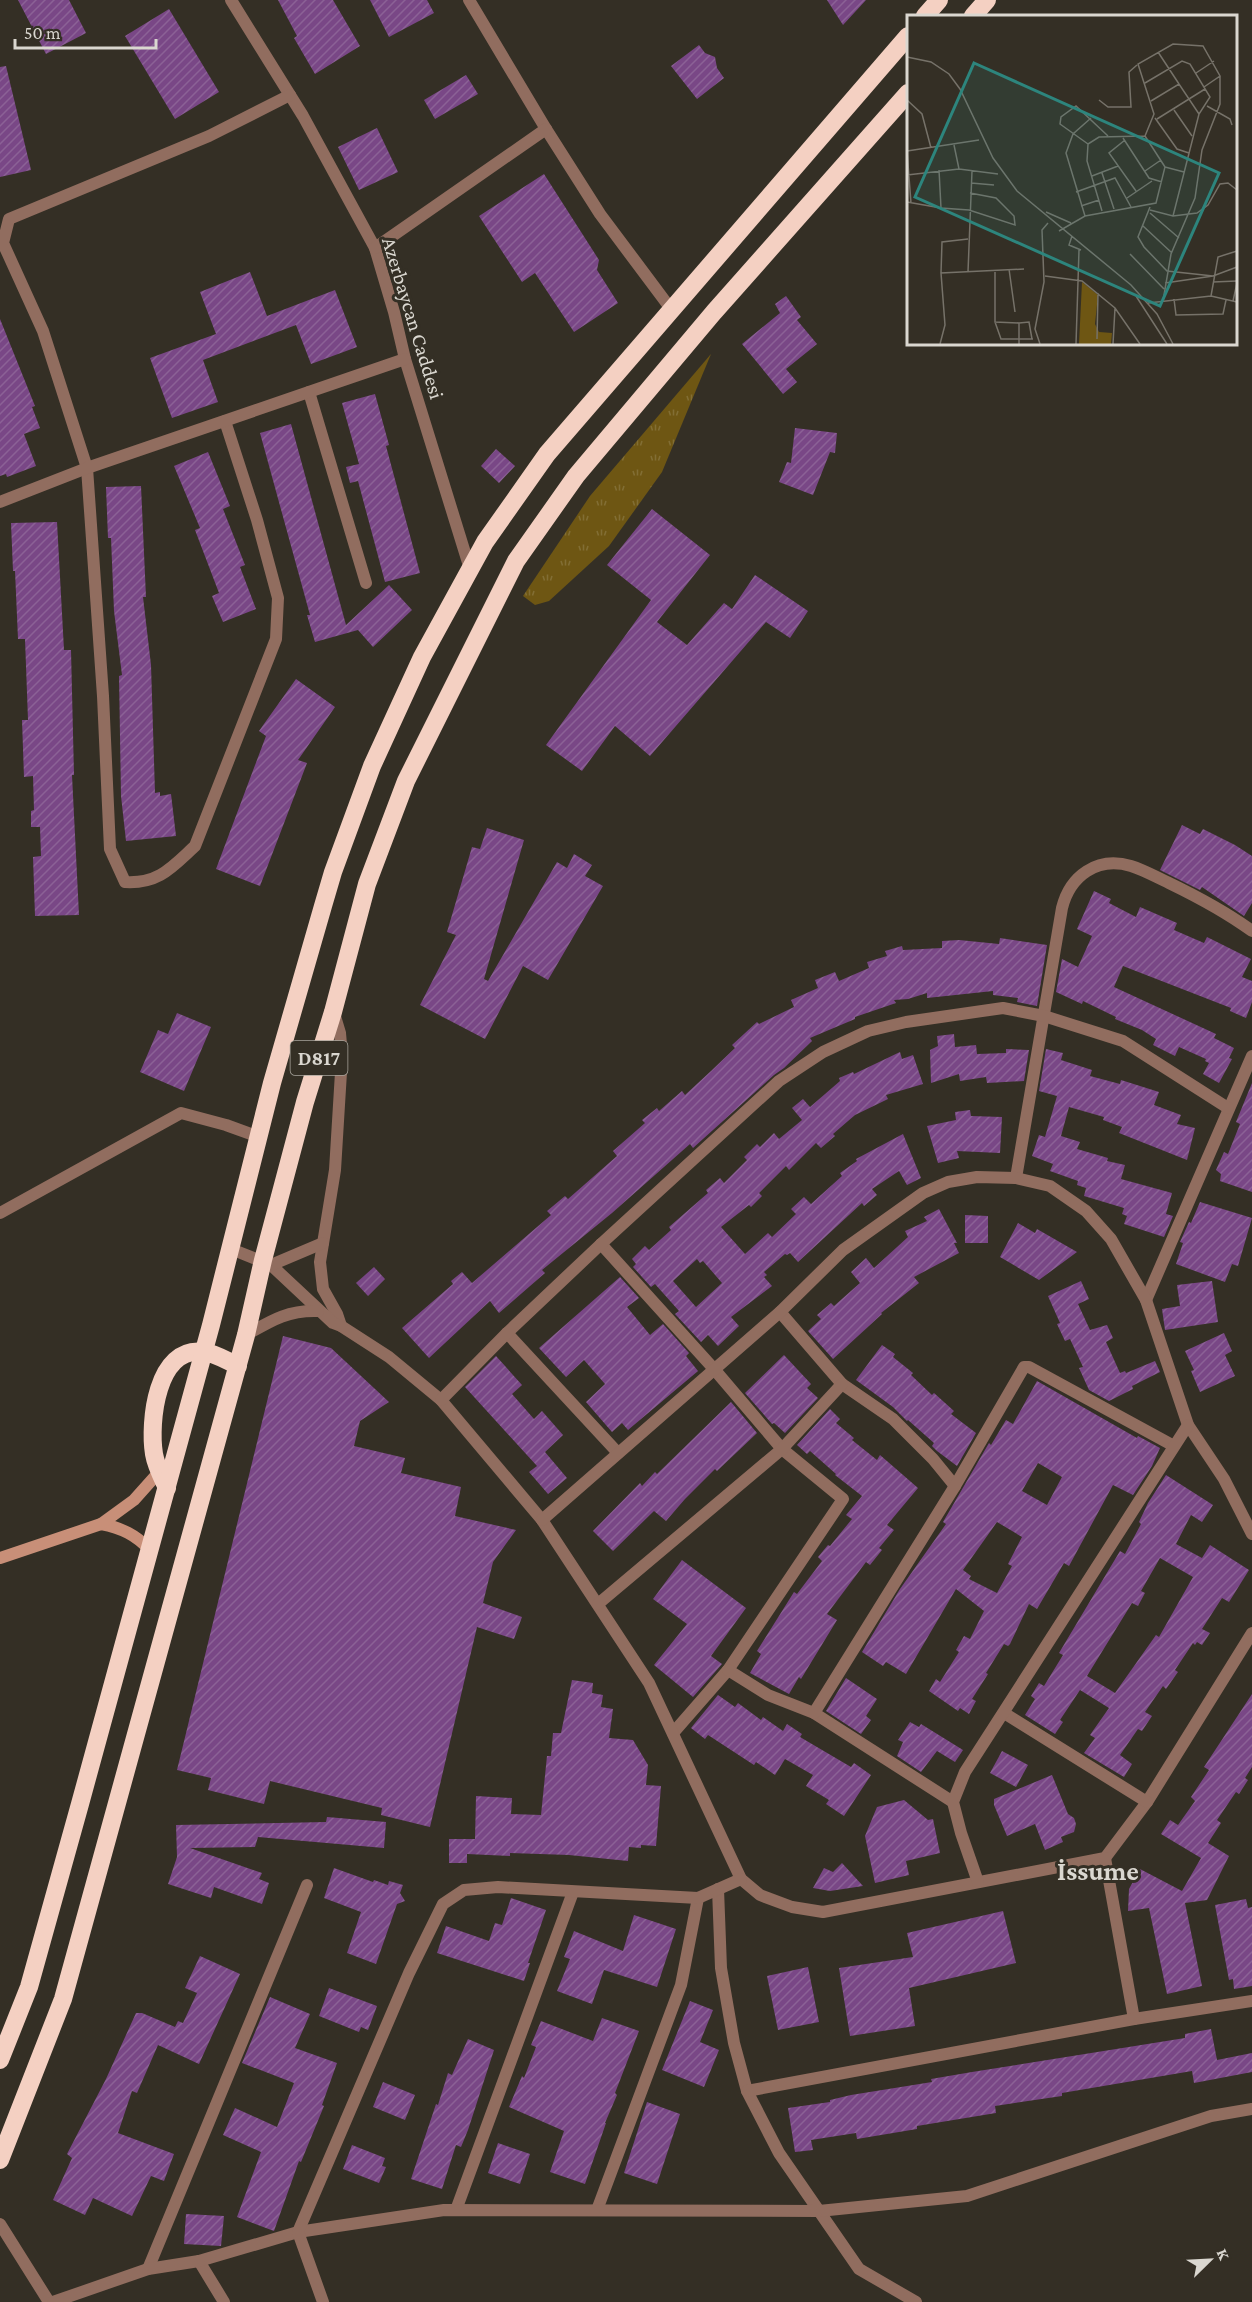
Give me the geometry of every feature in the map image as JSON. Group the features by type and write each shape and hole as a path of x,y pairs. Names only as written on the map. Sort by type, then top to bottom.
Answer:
{"highway":[{"path":"926,15 939,0"},
{"path":"974,15 987,0"},
{"name":"D817","path":"0,2060 29,1987 150,1551 163,1480 204,1352 259,1137 333,872 372,766 422,657 484,542 547,454 907,38"},
{"name":"D817","path":"0,2160 63,1999 267,1263 305,1102 333,1012 367,884 406,780 516,561 584,467 714,312 907,95"},
{"path":"163,1480 153,1441 159,1387 163,1375 178,1359 204,1352 238,1366"}],"street":[{"name":"Azerbaycan Caddesi","path":"231,0 290,95 375,249 405,359 470,569"},
{"path":"469,0 600,214 671,309"},
{"path":"225,421 257,520 278,598 276,639 195,846 170,870 143,883 125,882 110,849 103,696 87,468 43,331 2,241 9,219 209,136 290,95"},
{"path":"375,249 546,129"},
{"path":"0,502 87,468 405,359"},
{"path":"309,392 366,583"},
{"path":"1016,1178 1065,895 1073,882 1088,870 1107,864 1132,866 1200,898 1252,931"},
{"path":"441,1400 507,1333 779,1081 823,1052 868,1031 906,1022 1003,1008 1044,1016 1123,1041 1228,1108"},
{"path":"333,1012 340,1033 342,1056 335,1170 320,1262 323,1289 341,1326"},
{"path":"1146,1300 1252,1056"},
{"path":"0,1213 181,1113 259,1137"},
{"path":"542,1520 780,1312 843,1250 923,1194 948,1182 977,1177 1016,1178 1050,1186 1086,1211 1111,1239 1146,1300 1188,1425 1224,1479 1252,1534"},
{"path":"267,1263 323,1243"},
{"path":"602,1244 782,1449 843,1499 728,1670 673,1733"},
{"path":"231,1248 267,1263 333,1323 388,1357 441,1400 542,1520 649,1683 741,1879 760,1895 792,1907 823,1912 1105,1858 1147,1802 1252,1633"},
{"path":"246,1335 284,1314 295,1311 318,1311"},
{"path":"780,1312 843,1384 893,1419 933,1459 955,1486"},
{"path":"507,1333 618,1453"},
{"path":"814,1713 955,1486 1024,1367 1029,1367 1174,1446"},
{"path":"598,1604 782,1449 843,1384"},
{"path":"978,1882 953,1802 965,1772 1188,1425"},
{"path":"0,1558 101,1524 163,1480"},
{"path":"101,1524 113,1526 134,1535 150,1551"},
{"path":"728,1670 768,1695 814,1713 953,1802"},
{"path":"1004,1713 1147,1802"},
{"path":"1105,1858 1134,2019"},
{"path":"322,2302 298,2232 409,1973 443,1904 464,1890 498,1887 698,1898 741,1879"},
{"path":"148,2269 307,1885"},
{"path":"718,1889 721,1968 734,2043 747,2091 779,2153 859,2269 916,2302"},
{"path":"456,2210 573,1892"},
{"path":"597,2210 681,1985 698,1898"},
{"path":"747,2091 1134,2019 1252,2001"},
{"path":"0,2224 51,2302 148,2269 200,2261 298,2232 444,2210 819,2211 967,2196 1211,2116 1252,2109"},
{"path":"200,2261 224,2302"}],"green space":[{"path":"711,354 662,472 609,546 549,601 535,605 523,596 590,496"}],"building":[{"path":"18,0 69,0 86,33 46,54"},
{"path":"278,0 333,0 360,46 315,74 294,38 297,36"},
{"path":"370,0 427,0 434,13 389,37"},
{"path":"827,0 866,0 843,25"},
{"path":"169,9 219,92 175,119 125,36"},
{"path":"699,45 705,53 715,57 717,68 724,78 697,99 671,66"},
{"path":"6,66 31,170 0,177 0,67"},
{"path":"466,75 478,94 435,119 424,100"},
{"path":"377,128 398,172 359,190 338,147"},
{"path":"544,174 599,260 597,270 618,303 574,332 535,273 522,282 479,216"},
{"path":"250,272 267,316 335,290 357,347 311,364 296,325 203,360 218,402 172,418 150,358 216,334 200,292"},
{"path":"786,296 801,317 797,320 817,344 786,369 797,382 783,394 742,344 780,313 775,304"},
{"path":"0,319 35,406 32,407 40,428 24,434 36,466 7,477 6,474 0,476"},
{"path":"375,394 389,445 386,446 420,573 385,582 358,481 350,483 346,467 359,464 342,403"},
{"path":"291,424 346,625 389,585 412,610 373,647 358,630 315,642 307,615 310,615 260,433"},
{"path":"795,428 837,433 835,453 830,452 813,495 779,482 787,462 791,463"},
{"path":"496,449 515,466 499,483 481,466"},
{"path":"208,452 230,506 223,509 245,565 240,567 256,609 223,622 212,596 219,593 195,530 200,528 174,466"},
{"path":"141,486 146,597 143,597 151,665 155,793 160,792 160,796 171,794 176,836 126,841 121,796 119,676 122,675 114,611 106,487"},
{"path":"652,509 710,555 657,622 687,645 724,603 732,609 755,575 808,611 790,638 766,622 650,756 615,726 582,771 546,745 651,600 607,565"},
{"path":"57,522 64,650 71,650 74,775 72,775 79,915 35,916 33,857 41,856 40,827 31,827 31,811 34,810 33,776 24,777 22,720 28,720 25,639 18,639 11,523"},
{"path":"296,679 335,707 298,760 307,763 260,886 216,869 266,736 259,731"},
{"path":"1182,825 1200,834 1203,829 1252,856 1252,903 1244,916 1202,887 1200,890 1160,870"},
{"path":"487,828 524,840 484,979 488,981 557,862 567,868 574,854 592,865 585,876 603,886 548,980 523,966 485,1039 420,1005 456,935 447,932 472,847 480,849"},
{"path":"1094,891 1111,899 1109,903 1136,917 1140,907 1177,923 1174,930 1204,943 1207,937 1251,959 1242,977 1252,981 1252,1002 1246,1018 1230,1011 1231,1008 1123,966 1114,987 1216,1034 1214,1038 1234,1048 1229,1058 1232,1059 1219,1083 1203,1074 1209,1063 1205,1061 1206,1059 1179,1047 1175,1056 1153,1045 1156,1039 1142,1030 1115,1019 1116,1017 1083,1001 1082,1004 1056,992 1062,959 1078,967 1092,936 1077,929"},
{"path":"1000,938 1047,945 1037,1006 1017,1002 1018,998 993,995 993,991 927,998 927,993 908,999 894,1000 896,1003 855,1017 855,1019 810,1038 812,1041 784,1068 693,1148 690,1144 612,1213 542,1270 545,1273 499,1313 490,1301 429,1358 402,1328 453,1284 451,1281 462,1272 472,1283 551,1215 547,1211 565,1196 568,1199 617,1156 613,1151 645,1123 642,1120 657,1108 659,1111 682,1091 685,1095 735,1048 732,1045 757,1022 759,1024 794,1007 791,1000 818,988 815,980 835,972 839,981 869,968 867,962 887,956 885,951 902,946 903,950 942,948 942,941 959,940 999,944"},
{"path":"177,1013 211,1027 184,1091 140,1072 158,1030 168,1034"},
{"path":"954,1034 955,1047 976,1045 977,1054 1006,1053 1006,1049 1029,1050 1024,1081 987,1083 986,1077 960,1081 959,1074 931,1083 930,1050 938,1046 937,1036"},
{"path":"1046,1049 1063,1053 1061,1060 1092,1070 1090,1076 1120,1084 1121,1080 1159,1092 1154,1105 1181,1115 1177,1124 1195,1128 1187,1160 1119,1133 1122,1127 1103,1120 1104,1117 1069,1107 1061,1136 1080,1142 1077,1149 1108,1158 1107,1161 1125,1165 1121,1179 1172,1193 1166,1214 1173,1216 1164,1237 1124,1224 1127,1216 1122,1214 1124,1208 1084,1196 1086,1188 1077,1185 1078,1181 1050,1171 1053,1164 1032,1156 1039,1135 1045,1137 1057,1096 1039,1091"},
{"path":"900,1052 902,1059 913,1055 923,1084 886,1095 888,1099 855,1115 821,1148 816,1143 789,1170 786,1166 759,1193 762,1196 751,1207 749,1205 721,1227 745,1254 768,1233 772,1237 796,1214 791,1209 804,1197 811,1204 842,1176 840,1173 857,1161 856,1159 903,1134 921,1178 907,1185 899,1171 872,1189 877,1195 864,1206 862,1203 798,1262 790,1253 785,1254 764,1272 767,1275 764,1277 772,1286 731,1317 739,1326 718,1346 708,1335 701,1342 675,1314 679,1311 655,1284 651,1287 633,1267 636,1264 632,1259 645,1246 649,1250 671,1230 669,1227 708,1193 706,1190 720,1178 724,1183 747,1160 744,1157 757,1144 760,1147 774,1133 779,1139 802,1120 792,1108 803,1099 810,1107 840,1081 839,1078 853,1072 854,1074","holes":["697,1259 700,1263 703,1261 722,1283 696,1307 673,1281"]},
{"path":"1252,1083 1252,1192 1220,1181 1221,1174 1216,1170 1224,1152 1228,1154 1240,1124 1236,1122"},
{"path":"970,1110 971,1116 1002,1117 1000,1153 957,1151 959,1158 938,1163 927,1126 956,1120 955,1112"},
{"path":"1200,1202 1252,1218 1238,1266 1232,1264 1225,1282 1176,1264 1183,1243 1180,1242"},
{"path":"939,1209 957,1243 954,1243 959,1253 914,1277 919,1283 881,1313 833,1359 808,1331 821,1319 817,1315 831,1303 834,1306 860,1283 851,1272 866,1258 874,1268 908,1237 905,1231 927,1221 924,1217"},
{"path":"965,1215 988,1216 988,1243 965,1243"},
{"path":"1018,1223 1035,1233 1037,1229 1077,1252 1039,1280 1000,1257"},
{"path":"374,1267 385,1279 368,1296 356,1283"},
{"path":"620,1277 639,1298 627,1307 650,1335 663,1324 689,1353 686,1356 698,1371 628,1430 622,1423 612,1432 586,1402 605,1384 584,1360 566,1377 539,1348"},
{"path":"1081,1281 1089,1299 1078,1304 1090,1330 1107,1325 1113,1338 1106,1342 1120,1373 1125,1371 1126,1373 1155,1361 1160,1372 1109,1401 1089,1390 1079,1368 1083,1367 1070,1339 1065,1341 1048,1296"},
{"path":"1212,1281 1218,1322 1165,1330 1162,1309 1180,1306 1177,1285"},
{"path":"1224,1333 1232,1351 1225,1355 1235,1376 1200,1392 1191,1371 1194,1370 1185,1351"},
{"path":"283,1336 331,1348 389,1402 360,1421 354,1446 405,1458 401,1473 461,1487 455,1516 516,1530 493,1562 483,1603 522,1617 514,1639 477,1627 430,1827 381,1815 382,1808 270,1781 264,1804 208,1790 211,1778 177,1770"},
{"path":"882,1345 895,1354 893,1357 913,1373 911,1375 932,1395 934,1393 954,1411 951,1414 976,1433 957,1466 937,1451 932,1446 934,1443 893,1407 856,1380"},
{"path":"784,1355 811,1384 807,1388 818,1398 785,1433 774,1423 772,1424 745,1393"},
{"path":"496,1356 522,1385 512,1394 534,1419 542,1411 563,1435 545,1452 567,1478 548,1494 529,1472 537,1466 465,1387"},
{"path":"1037,1381 1137,1438 1138,1436 1160,1448 1152,1466 1133,1495 1113,1485 1069,1566 1064,1563 1037,1609 1029,1604 1010,1644 1008,1646 1004,1644 986,1673 988,1674 972,1699 976,1701 969,1714 960,1708 958,1711 929,1691 936,1679 940,1682 959,1652 956,1650 964,1636 970,1639 984,1611 956,1589 906,1674 886,1662 883,1666 862,1652 900,1589 946,1524 943,1522 989,1443 991,1445 1006,1420 1013,1424","holes":["1038,1463 1062,1477 1047,1505 1022,1491","997,1522 1022,1537 1008,1564 1012,1566 997,1593 969,1579 971,1576 963,1570"]},
{"path":"731,1402 757,1433 717,1471 715,1469 666,1521 654,1511 613,1551 593,1531 640,1483 642,1486 655,1472 657,1474"},
{"path":"830,1409 840,1419 836,1423 854,1438 852,1440 877,1460 880,1455 918,1488 887,1525 894,1530 879,1548 882,1550 870,1565 866,1562 827,1614 837,1620 801,1679 799,1677 789,1694 750,1673 761,1654 757,1651 794,1592 797,1594 822,1561 818,1557 852,1519 846,1515 862,1496 810,1451 807,1454 797,1445"},
{"path":"1166,1475 1213,1505 1202,1522 1191,1515 1176,1544 1202,1558 1210,1545 1249,1570 1229,1602 1222,1598 1202,1629 1210,1633 1202,1645 1197,1642 1195,1645 1193,1643 1175,1670 1178,1672 1166,1689 1163,1686 1145,1712 1152,1716 1142,1731 1138,1729 1120,1755 1132,1764 1124,1777 1084,1753 1095,1738 1090,1735 1109,1708 1080,1690 1060,1720 1063,1722 1055,1734 1025,1715 1035,1699 1031,1696 1039,1683 1044,1686 1063,1655 1059,1653 1120,1551 1125,1554 1141,1524 1139,1522","holes":["1160,1558 1193,1577 1159,1637 1156,1635 1115,1693 1087,1676 1132,1603 1138,1606 1145,1593 1141,1591"]},
{"path":"682,1560 746,1608 711,1656 722,1664 693,1697 654,1665 687,1624 653,1599"},
{"path":"846,1678 877,1699 866,1716 871,1720 861,1734 826,1711"},
{"path":"572,1680 593,1683 592,1693 603,1695 601,1707 613,1709 609,1738 633,1740 648,1765 646,1785 661,1786 656,1846 629,1847 628,1861 569,1855 510,1853 510,1856 467,1854 467,1863 449,1863 449,1839 475,1839 476,1796 512,1798 511,1814 541,1815 547,1756 551,1756 553,1733 561,1733"},
{"path":"1252,1694 1252,1767 1245,1778 1248,1780 1239,1794 1236,1792 1217,1820 1221,1823 1208,1843 1229,1856 1207,1900 1185,1903 1202,1986 1167,1994 1149,1908 1128,1911 1129,1889 1140,1869 1182,1891 1201,1858 1161,1834 1170,1820 1178,1825 1195,1801 1191,1797 1209,1770 1204,1767"},
{"path":"718,1695 735,1707 738,1703 761,1720 763,1717 783,1731 787,1724 802,1734 800,1737 851,1767 854,1763 871,1775 844,1816 826,1804 829,1800 806,1786 813,1775 785,1759 775,1775 756,1762 754,1765 708,1735 705,1739 691,1728"},
{"path":"910,1722 919,1727 921,1724 963,1750 955,1762 937,1751 921,1772 897,1756 903,1742 898,1740"},
{"path":"1002,1751 1028,1765 1016,1787 990,1773"},
{"path":"1052,1775 1068,1814 1074,1818 1076,1824 1074,1832 1061,1837 1063,1842 1045,1850 1035,1824 1007,1836 994,1805 994,1799"},
{"path":"904,1800 928,1820 933,1819 940,1853 906,1861 909,1875 875,1883 865,1836 877,1807"},
{"path":"327,1817 386,1822 384,1848 258,1837 255,1847 190,1848 262,1873 259,1879 269,1883 262,1904 214,1887 211,1898 168,1884 177,1857 176,1825 326,1822"},
{"path":"842,1863 863,1886 830,1891 813,1888 824,1868 833,1872"},
{"path":"334,1868 373,1882 374,1880 388,1885 389,1881 403,1885 400,1893 405,1901 397,1904 376,1964 347,1953 361,1912 324,1898"},
{"path":"511,1898 546,1910 524,1981 437,1953 446,1926 489,1941 495,1923 502,1925"},
{"path":"1246,1899 1248,1908 1252,1907 1252,1986 1234,1989 1233,1979 1229,1980 1215,1905"},
{"path":"1003,1911 1016,1963 909,1988 915,2026 850,2036 839,1968 913,1957 907,1933"},
{"path":"634,1915 676,1929 657,1987 604,1970 592,2004 557,1991 570,1959 564,1957 574,1931 623,1951"},
{"path":"200,1956 240,1974 199,2064 158,2045 137,2093 132,2091 118,2133 174,2154 164,2181 151,2176 132,2216 93,2198 85,2215 53,2200 72,2158 67,2154 106,2079 136,2013 142,2013 175,2027 178,2021 183,2023 197,1993 185,1988"},
{"path":"808,1967 819,2022 778,2030 767,1976"},
{"path":"329,1988 377,2006 368,2030 361,2027 359,2032 319,2016"},
{"path":"270,1997 310,2014 295,2048 337,2063 322,2105 324,2106 301,2162 299,2161 274,2231 237,2217 261,2152 223,2135 235,2108 277,2127 294,2083 242,2063"},
{"path":"690,2001 713,2010 700,2042 719,2050 704,2087 662,2070"},
{"path":"602,2018 639,2031 615,2093 617,2095 605,2123 585,2184 550,2172 564,2131 509,2107 536,2047 531,2045 541,2021 593,2041"},
{"path":"1211,2029 1217,2060 1252,2053 1252,2072 1194,2083 1192,2071 1062,2093 1062,2096 995,2106 996,2113 917,2126 917,2129 857,2139 856,2133 811,2140 813,2150 795,2152 788,2108 932,2082 931,2079 1185,2038 1185,2034"},
{"path":"468,2039 494,2050 468,2130 461,2147 456,2145 442,2189 411,2179 448,2073 452,2075"},
{"path":"383,2082 415,2095 405,2120 373,2107"},
{"path":"647,2102 680,2114 657,2184 624,2173"},
{"path":"498,2143 530,2154 520,2184 488,2173"},
{"path":"352,2145 385,2158 382,2166 386,2167 379,2183 343,2169"},
{"path":"186,2214 224,2216 221,2246 184,2244"}],"district":[{"name":"İssume","path":"1098,1871"}]}
